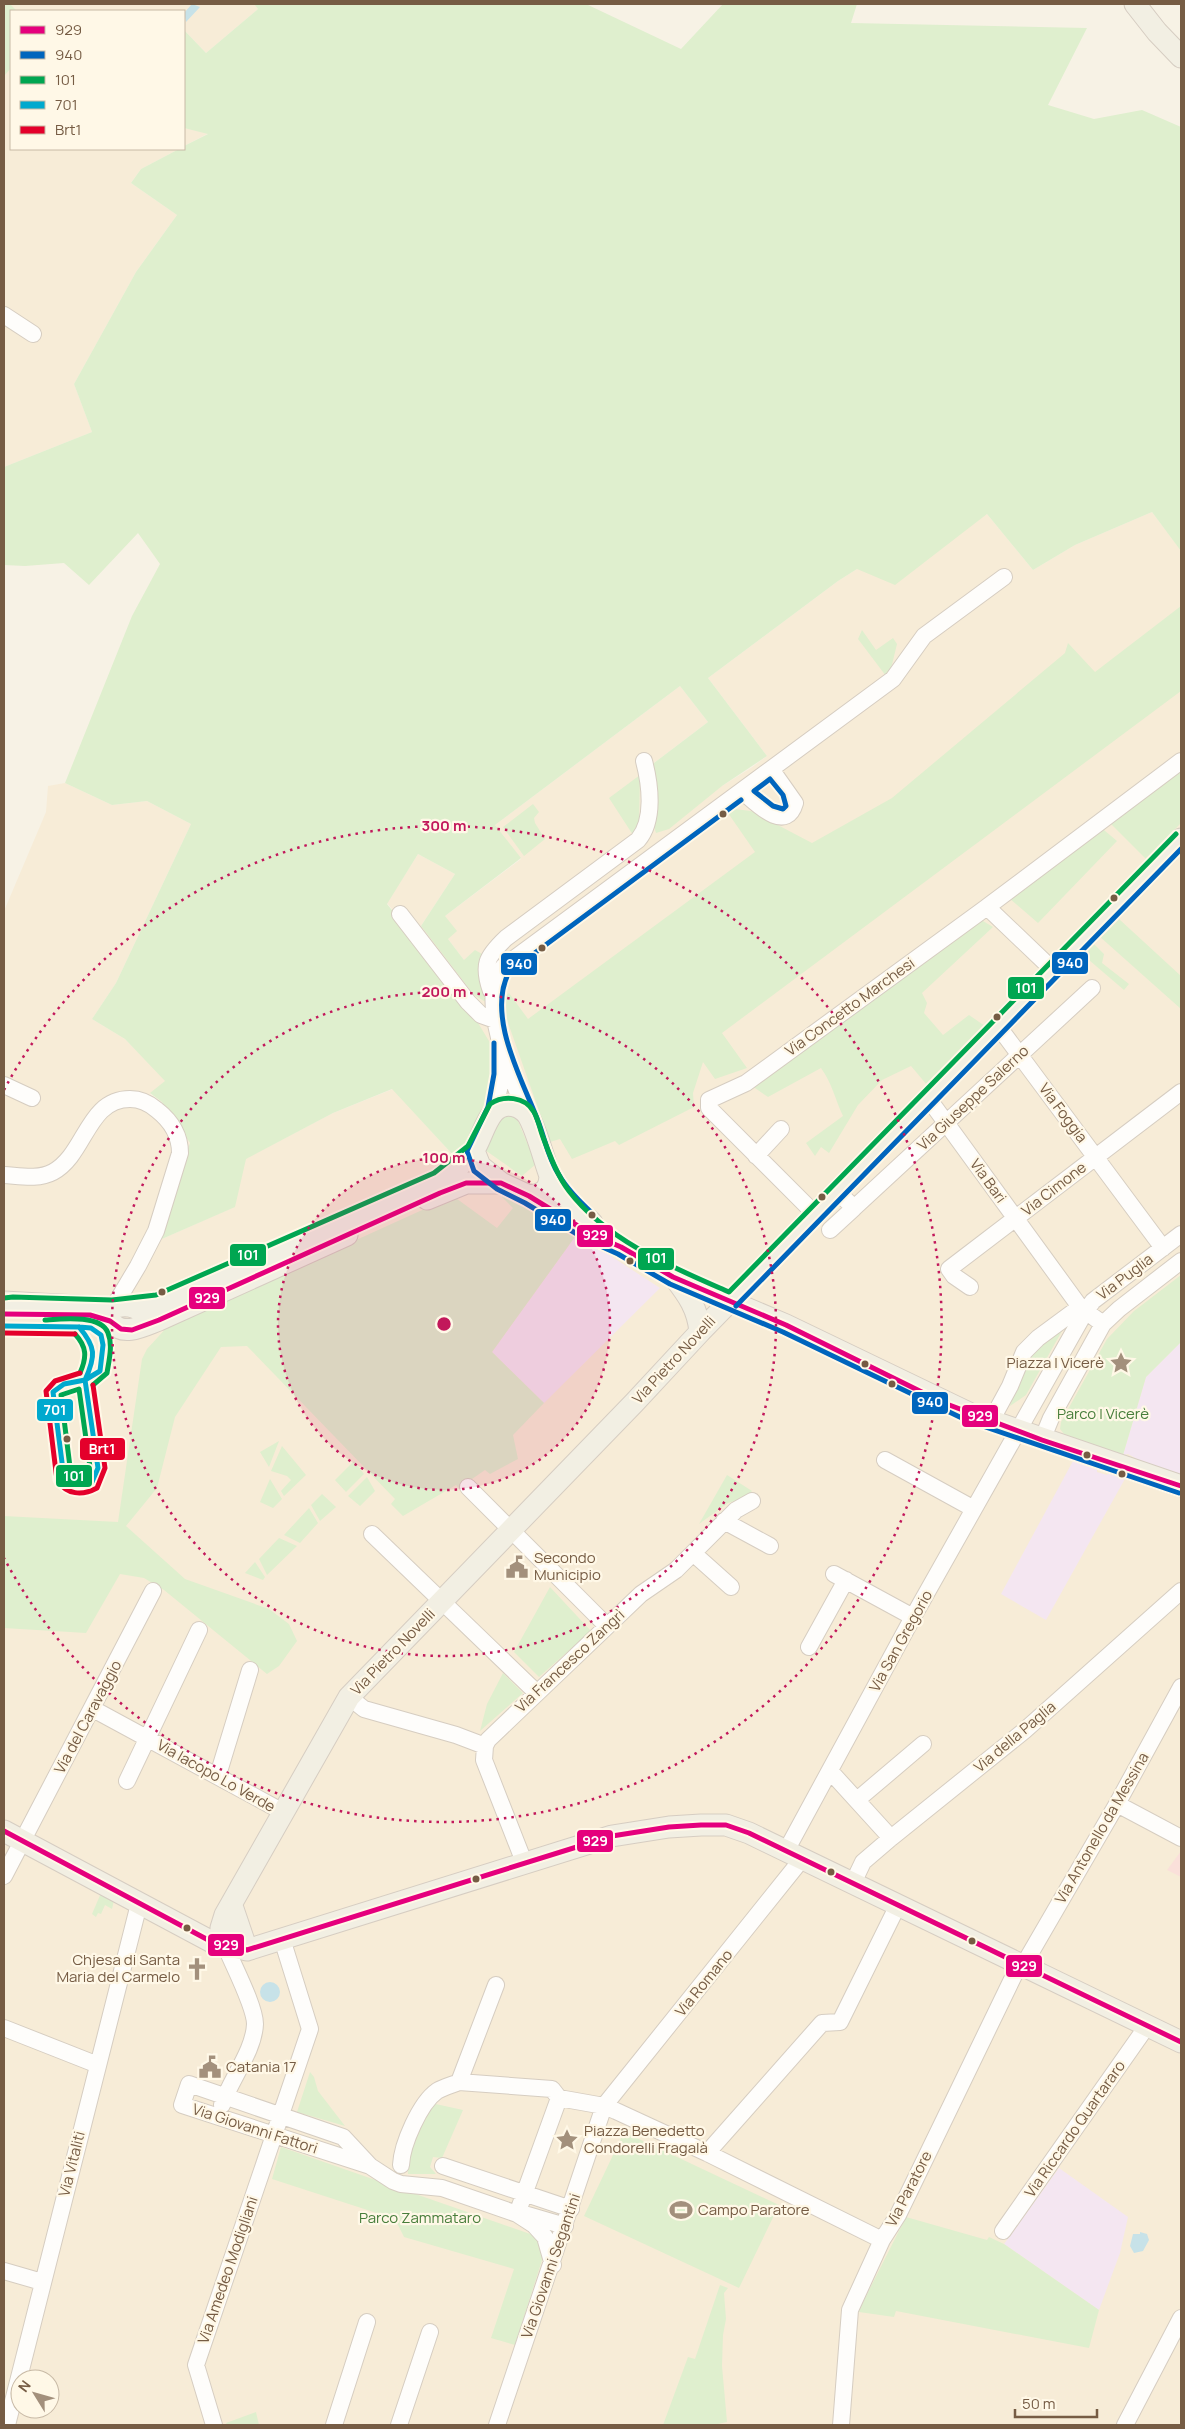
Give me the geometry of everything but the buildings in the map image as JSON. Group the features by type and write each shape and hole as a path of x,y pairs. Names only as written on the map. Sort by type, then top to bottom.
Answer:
{"main road":[{"path":"1135,4 1156,32 1181,57"},
{"name":"Via Pietro Novelli","path":"227,1914 349,1697 634,1403 700,1332 731,1301 823,1222 838,1192 1181,839"},
{"path":"137,1317 158,1302 438,1180 458,1166 474,1151 495,1109 510,1105 521,1109 527,1115 550,1176 578,1211 621,1247"},
{"path":"474,1151 480,1166 501,1183 529,1196 591,1234 621,1247 673,1277 786,1325 944,1403 1042,1440 1181,1486"},
{"path":"529,1196 540,1195 546,1191 549,1186 550,1176"},
{"path":"6,1306 111,1314 127,1305 137,1317 159,1320 440,1193 466,1183 501,1183"},
{"path":"673,1277 693,1302 699,1319 700,1332"},
{"path":"13,1836 218,1944 247,1950 612,1836 669,1827 726,1825 749,1833 1181,2042"},
{"path":"218,1944 227,1914"},
{"path":"227,1914 241,1929 247,1950"}],"street":[{"path":"4,315 33,334"},
{"path":"493,996 496,978 502,967 772,770 893,679 924,636 1004,577"},
{"path":"527,1115 495,1020 493,996 487,978 488,958 498,946 643,834 647,819 649,793 644,761"},
{"name":"Via Concetto Marchesi","path":"756,1156 709,1108 709,1100 746,1083 987,907 1181,761"},
{"path":"742,791 774,816 780,818 787,816 793,810 795,803 772,770"},
{"path":"987,907 1053,970"},
{"path":"400,914 468,1002 481,1015 495,1020"},
{"path":"498,946 497,959 502,967"},
{"name":"Via Giuseppe Salerno","path":"823,1222 854,1208 1092,988"},
{"name":"Via Foggia","path":"998,1026 1163,1248"},
{"path":"495,1109 502,1074 502,1043"},
{"path":"4,1085 32,1098"},
{"name":"Via Cimone","path":"970,1287 954,1276 949,1269 1181,1092"},
{"name":"Via Bari","path":"928,1098 1082,1310 1103,1324"},
{"path":"4,1175 39,1177 63,1166 73,1154 99,1110 108,1103 122,1099 148,1102 161,1113 176,1132 180,1140 180,1153 156,1231 111,1314"},
{"path":"781,1129 756,1156 823,1222"},
{"path":"838,1192 854,1208"},
{"name":"Via Puglia","path":"991,1422 1010,1386 1024,1352 1038,1338 1082,1310 1181,1234"},
{"name":"Via Puglia","path":"1042,1440 1051,1418 1103,1324 1119,1309 1181,1261"},
{"name":"Via Puglia","path":"1018,1431 1082,1310"},
{"name":"Via San Gregorio","path":"794,1855 830,1771 913,1617 1018,1431"},
{"path":"885,1460 974,1509"},
{"path":"468,1487 607,1626"},
{"name":"Via Francesco Zangrì","path":"485,1746 493,1733 641,1594 676,1570 736,1510 752,1501"},
{"path":"724,1521 770,1546"},
{"path":"372,1534 537,1692"},
{"path":"693,1553 731,1587"},
{"path":"809,1647 840,1577 913,1617"},
{"name":"Via del Caravaggio","path":"4,1876 13,1836 92,1709 154,1592"},
{"name":"Via della Paglia","path":"853,1883 864,1862 891,1838 1024,1731 1181,1592"},
{"name":"Via Iacopo Lo Verde","path":"148,1738 199,1630"},
{"path":"218,1775 250,1670"},
{"name":"Via Antonello da Messina","path":"1019,1965 1027,1959 1181,1687"},
{"path":"349,1697 364,1709 456,1735 485,1746 484,1760 524,1862"},
{"name":"Via Iacopo Lo Verde","path":"92,1709 218,1775 285,1813"},
{"path":"127,1781 148,1738"},
{"path":"857,1800 923,1744"},
{"path":"830,1771 891,1838"},
{"path":"1116,1804 1181,1838"},
{"name":"Via Romano","path":"604,2106 718,1967 794,1855"},
{"name":"Via Vitaliti","path":"7,2425 139,1904"},
{"path":"707,2153 822,2023 840,2022 898,1906"},
{"name":"Via Amedeo Modigliani","path":"214,2425 196,2365 310,2029 282,1939"},
{"path":"218,1944 247,1998 255,2023 238,2071 225,2096 218,2117"},
{"name":"Via Paratore","path":"841,2425 850,2310 882,2240 898,2215 1019,1965"},
{"path":"460,2082 496,1985"},
{"name":"Via Riccardo Quartararo","path":"1003,2231 1148,2026"},
{"path":"4,2028 98,2065"},
{"path":"401,2165 404,2146 427,2102 437,2091 460,2082 552,2089 559,2098 604,2106 707,2153 882,2240"},
{"name":"Via Giovanni Fattori","path":"370,2166 343,2137 189,2084 182,2105 370,2166 401,2184 442,2188 517,2214 534,2225 545,2237 553,2264"},
{"path":"559,2098 517,2214 530,2214 565,2226"},
{"name":"Via Giovanni Segantini","path":"497,2425 553,2264 604,2106"},
{"path":"444,2166 571,2209"},
{"path":"4,2271 42,2282"},
{"path":"1125,2425 1181,2318"},
{"path":"334,2425 367,2322"},
{"path":"399,2425 430,2332"}],"shaded area":[{"path":"4,4 254,4 258,9 206,53 185,31 185,10 10,10 10,150 177,150 141,169 131,183 177,215 136,272 74,384 92,432 4,467"},
{"path":"185,128 209,133 185,145"},
{"path":"1152,512 1177,545 1181,546 1181,2425 4,2425 4,911 46,812 48,786 65,783 112,805 147,801 191,824 116,983 92,1019 125,1039 166,1081 150,1094 162,1102 190,1143 155,1242 234,1207 245,1159 333,1113 393,1089 454,1156 495,1051 431,958 387,903 418,854 455,874 421,926 464,960 448,939 445,916 521,859 495,825 680,686 708,722 654,763 722,786 767,756 708,678 838,581 857,569 987,514 1033,570 1075,545"},
{"path":"577,1234 660,1288 544,1403 492,1352"},
{"path":"1181,1342 1181,1474 1139,1460 1128,1454 1123,1455 1146,1377"},
{"path":"1073,1461 1097,1468 1097,1472 1107,1475 1109,1472 1126,1477 1046,1620 1001,1594"},
{"path":"1181,1851 1181,1877 1167,1870"},
{"path":"1059,2168 1128,2217 1120,2253 1099,2310 1004,2244"}],"green space":[{"path":"4,4 10,4 16,10 10,10 10,69 4,76"},
{"path":"254,4 586,4 681,49 723,4 857,4 851,23 1087,28 1048,105 1094,119 1142,110 1181,127 1181,551 1152,512 1075,545 1033,570 987,514 895,585 857,569 838,581 708,678 767,756 722,786 669,829 656,833 653,824 654,763 708,722 680,686 495,825 521,858 445,916 457,931 448,939 464,960 475,950 482,954 487,999 484,1001 474,995 421,926 455,874 418,854 387,904 466,1003 495,1051 494,1083 481,1118 461,1152 454,1156 392,1089 333,1113 246,1159 235,1207 155,1242 190,1143 162,1102 150,1093 165,1081 125,1039 92,1019 116,983 191,824 147,801 112,805 65,783 132,616 160,564 138,533 89,585 64,563 25,566 4,565 4,467 92,432 74,384 136,272 177,215 131,183 141,169 177,150 185,150 185,146 208,134 185,128 185,31 206,53 258,9"},
{"path":"1181,606 1181,691 722,1033 747,1068 715,1079 703,1062 693,1093 694,1107 619,1145 615,1141 572,1159 560,1139 550,1142 500,1000 509,993 528,1019 755,852 728,813 734,809 751,811 812,843 892,798 1065,653 1068,643 1095,672"},
{"path":"862,630 876,650 893,638 897,644 890,673 886,676 858,639"},
{"path":"1181,771 1181,823 1146,859 1110,823"},
{"path":"640,775 639,827 633,835 609,798"},
{"path":"533,804 539,812 534,818 535,823 545,839 524,856 503,827"},
{"path":"1098,825 1117,841 1038,923 1009,898"},
{"path":"978,918 993,927 922,993 927,1003 924,1013 943,1035 969,1015 985,1026 927,1085 911,1066 882,1080 858,1105 829,1153 821,1147 815,1156 806,1143 843,1116 831,1085 821,1068 768,1097 752,1086"},
{"path":"1119,919 1181,976 1181,1009 1099,936"},
{"path":"1092,942 1104,954 1102,963 1129,984 1124,990 1082,954"},
{"path":"512,1115 518,1121 536,1164 522,1176 485,1150 501,1117"},
{"path":"504,1193 577,1234 492,1352 544,1403 513,1435 518,1459 490,1474 485,1470 459,1488 456,1485 403,1516 391,1504 395,1499 247,1346 221,1347 175,1417 157,1488 126,1526 185,1579 269,1609 289,1624 297,1641 279,1666 267,1674 164,1590 144,1578 120,1574 86,1633 4,1628 4,1516 118,1522 142,1359 147,1349 169,1325 453,1196 497,1228 513,1208 502,1197"},
{"name":"Parco I Vicerè","path":"1181,1275 1181,1342 1146,1377 1123,1455 1064,1434 1060,1429 1061,1422 1107,1339 1134,1311"},
{"path":"1059,1329 1062,1331 1026,1395 1010,1406 1024,1360"},
{"path":"279,1441 269,1467 260,1452"},
{"path":"282,1446 306,1475 284,1496 281,1491 291,1480 287,1476 271,1471"},
{"path":"354,1461 364,1474 346,1492 335,1480"},
{"path":"727,1475 752,1491 747,1497 728,1503 699,1524"},
{"path":"367,1477 375,1491 360,1506 348,1496"},
{"path":"270,1479 282,1499 273,1508 260,1502"},
{"path":"322,1494 336,1507 320,1521 311,1505"},
{"path":"309,1508 318,1523 300,1543 284,1535"},
{"path":"279,1538 297,1546 267,1575 259,1559"},
{"path":"255,1562 265,1577 263,1580 245,1573"},
{"path":"550,1587 591,1631 539,1677 514,1652"},
{"path":"503,1673 523,1693 480,1731 487,1704"},
{"path":"101,1893 114,1900 112,1909 105,1905 101,1914 98,1913 96,1917 92,1914"},
{"path":"310,2072 314,2077 318,2091 345,2126 297,2112"},
{"path":"431,2103 463,2110 442,2158 433,2157 430,2167 436,2174 408,2174 406,2149"},
{"name":"Campo Paratore","path":"624,2132 779,2205 739,2288 584,2216"},
{"name":"Parco Zammataro","path":"281,2147 536,2236 544,2254 515,2345 491,2338 514,2269 404,2237 395,2219 272,2179"},
{"path":"906,2217 987,2240 989,2237 1004,2244 1099,2310 1089,2348 896,2311 894,2317 859,2312"},
{"path":"720,2285 728,2288 724,2293 726,2319 723,2335 722,2366 727,2422 713,2425 663,2425 688,2357 695,2359"},
{"path":"256,2412 259,2425 227,2425 226,2423"}],"water":[{"path":"192,4 200,7 186,22 185,12"},
{"path":"270,1982 277,1985 280,1992 277,1999 270,2002 263,1999 260,1992 263,1985"},
{"path":"1140,2232 1147,2234 1149,2240 1143,2251 1134,2253 1130,2246 1133,2234 1140,2234"}],"transit line":[{"name":"940","path":"770,779 783,795 786,806 783,809 773,806 754,791 770,779"},
{"name":"940","path":"591,1212 569,1190 555,1169 509,1047 502,1008 503,989 509,972 741,800"},
{"name":"101","path":"4,1298 112,1300 156,1295 434,1173 468,1146 490,1104 507,1098 520,1100 534,1112 554,1165 565,1185 585,1209 602,1224 622,1239 664,1263 729,1292 1176,834"},
{"name":"940","path":"736,1306 1181,849"},
{"name":"940","path":"494,1043 494,1074 488,1107 467,1151 474,1171 497,1189 670,1284 783,1332 968,1421 1179,1493"},
{"name":"929","path":"4,1314 90,1315 110,1321 121,1329 132,1330 159,1320 440,1193 466,1183 501,1183 529,1196 591,1234 621,1247 673,1277 786,1325 944,1403 1042,1440 1181,1486"},
{"name":"101","path":"45,1320 89,1320 104,1327 110,1342 107,1373 93,1385"},
{"name":"701","path":"4,1326 79,1327"},
{"name":"701","path":"79,1327 91,1328 101,1335 103,1345 100,1371 85,1380"},
{"name":"701","path":"79,1327 89,1340 92,1352 91,1364 85,1380"},
{"name":"Brt1","path":"4,1333 75,1334"},
{"name":"101","path":"75,1334 82,1343 85,1352 80,1373"},
{"name":"Brt1","path":"80,1373 55,1381 46,1391 57,1480 65,1489 75,1493 91,1491 97,1488 105,1468 93,1385"},
{"name":"701","path":"85,1380 98,1468 92,1482 77,1486 64,1478 53,1392 64,1384 85,1380"},
{"name":"101","path":"79,1389 90,1467 86,1477 80,1479 71,1475 61,1395 79,1389"},
{"name":"929","path":"4,1831 212,1942 247,1950 612,1836 669,1827 726,1825 749,1833 1181,2042"}],"place":[{"name":"Piazza I Vicerè","path":"1121,1363"},
{"name":"Secondo Municipio","path":"517,1567"},
{"name":"Chjesa di Santa Maria del Carmelo","path":"197,1969"},
{"name":"Catania 17","path":"210,2067"},
{"name":"Piazza Benedetto Condorelli Fragalà","path":"567,2140"},
{"name":"Campo Paratore","path":"681,2210"}]}
